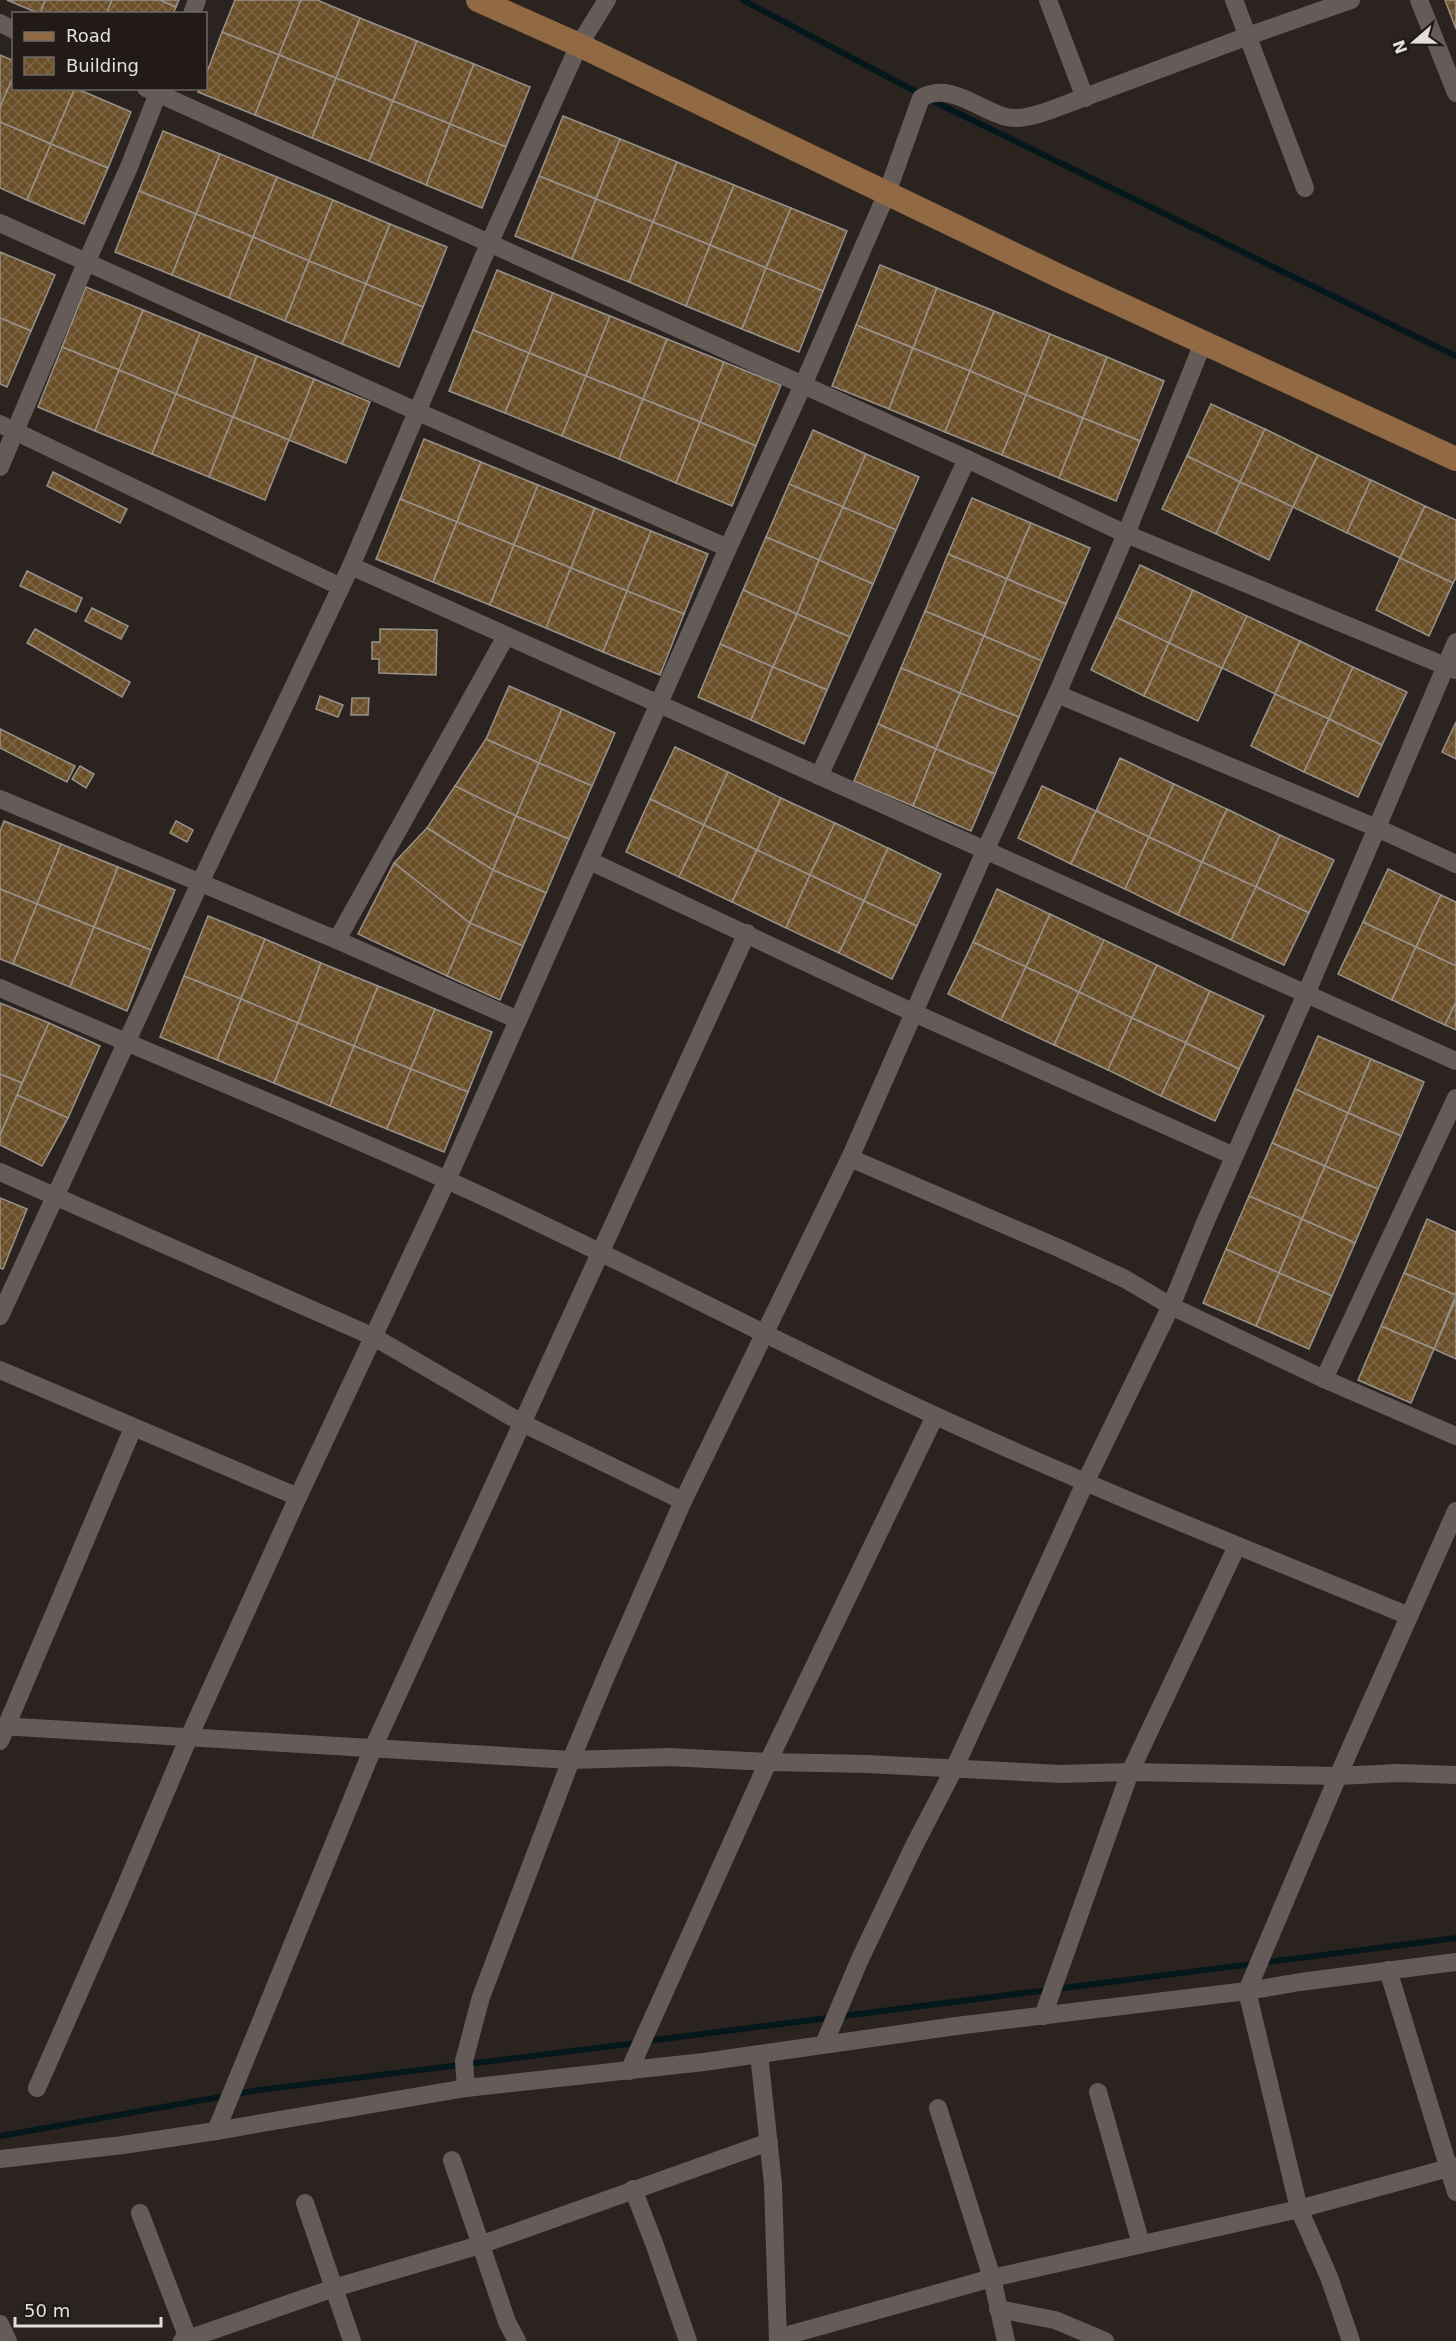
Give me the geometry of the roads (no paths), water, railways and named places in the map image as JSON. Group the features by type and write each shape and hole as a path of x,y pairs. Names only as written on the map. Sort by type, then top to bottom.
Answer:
{"main road":[{"path":"478,0 579,45 1203,343 1456,459"}],"street":[{"path":"0,1316 351,566 489,244 579,45 607,0"},
{"path":"1048,0 1085,98"},
{"path":"1234,0 1305,188"},
{"path":"37,2088 189,1737 298,1497 447,1180 728,548 803,385 887,193 921,98 939,92 954,95 1004,117 1015,118 1048,111 1351,0"},
{"path":"1419,0 1456,93"},
{"path":"0,467 7,428 129,167 155,90 489,244 967,459 1126,534 1451,668"},
{"path":"0,223 416,411 728,548"},
{"path":"466,2088 464,2061 481,1996 571,1760 683,1501 850,1158 1057,694 1126,534 1203,343"},
{"path":"7,428 341,587"},
{"path":"819,776 967,459"},
{"path":"351,566 1456,1061"},
{"path":"337,940 506,636"},
{"path":"824,2044 870,1938 954,1769 1085,1483 1171,1306 1377,828 1451,668 1456,642"},
{"path":"1057,694 1377,828 1456,864"},
{"path":"0,799 337,940 518,1020"},
{"path":"590,861 914,1013 1234,1156"},
{"path":"216,2131 373,1748 747,933"},
{"path":"0,988 447,1180 601,1252 935,1416 1085,1483 1409,1616"},
{"path":"1324,1379 1456,1098"},
{"path":"850,1158 1062,1249 1125,1279 1171,1306 1324,1379 1456,1436"},
{"path":"0,1172 374,1337 522,1423 683,1501"},
{"path":"0,1370 298,1497"},
{"path":"629,2071 768,1762 935,1416"},
{"path":"133,1428 2,1731 189,1737 571,1760 669,1757 1060,1774 1130,1772 1338,1776 1398,1773 1456,1775"},
{"path":"1351,2341 1329,2277 1299,2209 1247,1991 1338,1776 1456,1511"},
{"path":"1043,2016 1130,1772 1237,1546"},
{"path":"0,2159 123,2145 216,2131 466,2088 629,2071 1456,1962"},
{"path":"1388,1970 1451,2167 1456,2192"},
{"path":"759,2054 773,2184 778,2340 992,2278 1299,2209 1451,2167"},
{"path":"1098,2092 1141,2244"},
{"path":"938,2108 992,2278 1006,2341"},
{"path":"140,2213 186,2340 334,2288 480,2245 769,2142"},
{"path":"452,2160 507,2322 517,2341"},
{"path":"633,2189 688,2341"},
{"path":"305,2203 352,2341"},
{"path":"998,2309 1055,2320 1105,2341"},
{"path":"0,2324 8,2341"}],"waterway":[{"path":"743,0 922,95"},
{"path":"931,100 1456,356"},
{"path":"647,2041 1456,1938"},
{"path":"0,2136 259,2090 637,2043"}]}
